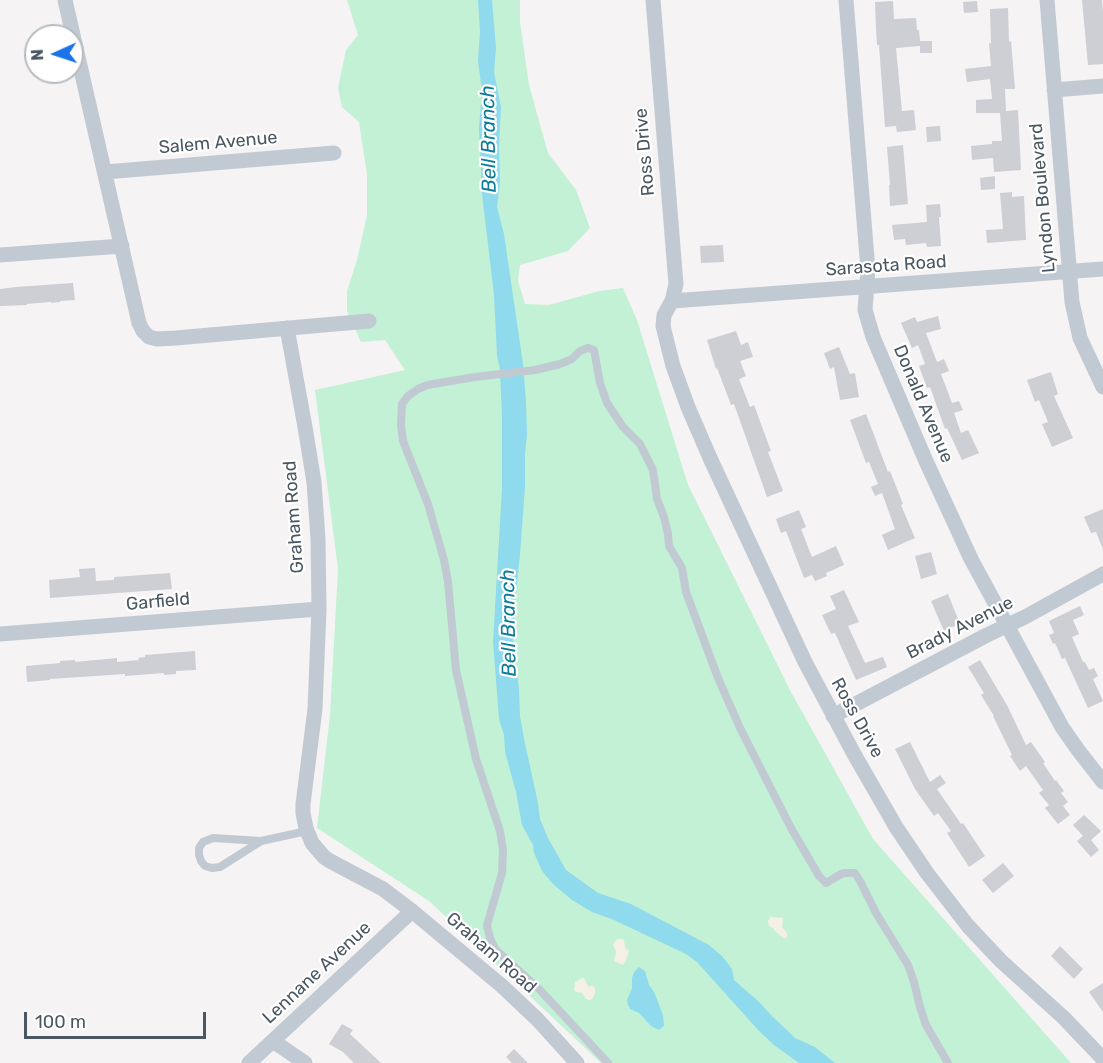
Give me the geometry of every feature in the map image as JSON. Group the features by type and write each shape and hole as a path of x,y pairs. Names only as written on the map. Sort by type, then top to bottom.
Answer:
{"street":[{"path":"65,0 139,323 143,331 149,337 157,339 369,321"},
{"name":"Ross Drive","path":"653,0 676,284 672,301 664,315 663,326 688,407 782,614 833,716 896,827 953,909 1001,961 1064,1018 1103,1059"},
{"name":"Donald Avenue","path":"846,0 868,270 865,310 882,360 971,559 1062,727 1103,782"},
{"name":"Lyndon Boulevard","path":"1047,0 1069,271 1075,318 1086,353 1103,387"},
{"path":"1054,90 1103,86"},
{"name":"Salem Avenue","path":"105,171 334,153"},
{"path":"0,255 122,246"},
{"name":"Sarasota Road","path":"672,301 1103,269"},
{"name":"Graham Road","path":"287,328 314,483 318,539 319,609 315,710 303,804 307,831 317,850 330,861 382,889 502,986 538,1020 577,1063"},
{"name":"Brady Avenue","path":"833,716 1103,574"},
{"name":"Garfield","path":"0,634 319,609"},
{"name":"Lennane Avenue","path":"249,1063 412,911"},
{"path":"273,1041 305,1063"}],"lane":[{"path":"608,1063 540,990 495,949 490,938 488,925 502,873 503,850 500,831 476,759 456,670 444,560 428,504 403,441 401,425 402,404 408,396 427,385 535,370 560,364 588,348 594,350 600,383 607,403 623,427 640,444 653,470 657,499 664,517 669,546 682,568 686,592 718,678 740,728 786,818 819,876 826,883 843,873 855,873 860,881 876,913 908,965 926,1025 948,1063"},
{"path":"261,842 223,837 213,838 203,842 199,848 199,855 205,866 220,867 261,842 307,831"}],"green space":[{"path":"347,0 520,0 520,22 529,85 548,153 576,190 590,228 568,251 520,265 518,281 525,304 549,305 599,291 623,288 637,320 688,485 791,692 873,839 1071,1063 601,1063 429,901 317,828 330,715 338,569 315,390 405,370 385,340 361,342 347,311 347,291 367,215 367,174 359,122 342,107 338,88 346,50 358,35"}],"sand":[{"path":"770,917 783,918 782,927 787,933 787,937 784,938 769,926 768,921"},
{"path":"617,939 624,940 625,947 629,951 623,965 614,961 616,952 613,944"},
{"path":"582,978 588,986 595,988 593,998 590,1000 574,990 575,982"}],"water":[{"name":"Bell Branch","path":"478,0 492,0 496,48 494,72 501,107 500,182 497,207 504,234 523,364 526,401 525,487 513,637 520,716 540,819 566,870 598,893 631,904 709,945 732,969 734,980 795,1038 815,1047 835,1063 799,1063 759,1031 697,962 686,954 592,912 572,900 542,871 533,845 522,825 499,719 493,642 502,488 502,417 494,295 482,194 479,128 482,91 478,61 480,31"},
{"path":"639,967 645,971 663,1015 664,1026 659,1030 651,1026 628,1005 632,978"}],"building":[{"path":"1082,0 1102,0 1103,64 1088,65"},
{"path":"893,1 894,19 916,18 920,41 932,41 932,53 920,53 920,46 896,48 902,111 914,110 916,130 897,132 896,126 885,127 875,2"},
{"path":"977,1 978,12 964,13 963,2"},
{"path":"1008,8 1009,42 1011,41 1015,89 1005,89 1006,111 1018,110 1021,170 994,172 993,158 972,160 971,146 1002,141 1000,113 976,113 976,100 992,99 990,79 967,82 965,69 991,66 990,9"},
{"path":"940,126 941,141 927,142 926,127"},
{"path":"903,145 908,204 890,206 887,147"},
{"path":"995,176 995,189 981,190 980,178"},
{"path":"1012,192 1012,197 1024,196 1026,240 987,243 986,230 1003,229 1000,193"},
{"path":"940,204 941,246 927,247 926,243 906,245 905,239 894,240 892,225 927,222 926,205"},
{"path":"723,245 724,262 701,263 700,246"},
{"path":"73,283 75,300 0,306 0,289"},
{"path":"938,316 941,329 926,333 937,362 944,359 949,371 941,374 952,403 959,401 963,410 954,413 961,433 968,430 979,453 962,460 947,428 945,429 930,387 927,388 919,366 925,364 918,345 912,348 901,323 915,317 917,322"},
{"path":"736,331 741,345 748,342 753,357 740,361 746,376 739,379 750,407 754,405 783,491 767,497 734,404 731,405 707,340"},
{"path":"839,347 850,374 855,373 859,397 840,400 834,367 830,369 824,353"},
{"path":"1051,372 1058,394 1054,396 1073,438 1052,447 1042,424 1048,422 1039,400 1035,402 1027,380"},
{"path":"866,414 915,538 888,550 882,535 895,529 882,493 875,496 871,487 878,484 869,462 866,463 850,420"},
{"path":"1103,509 1103,549 1096,532 1091,533 1084,517"},
{"path":"799,510 806,527 801,529 812,557 836,546 844,565 815,581 812,575 804,578 786,531 781,533 776,519"},
{"path":"931,552 937,574 921,579 915,556"},
{"path":"95,568 96,581 114,580 114,577 170,573 172,589 50,598 49,580 80,577 79,569"},
{"path":"844,590 859,622 848,626 865,663 883,657 887,667 856,680 835,633 831,634 822,615 836,609 830,596"},
{"path":"948,594 960,624 944,631 931,601"},
{"path":"1080,606 1084,615 1073,620 1079,634 1072,637 1083,662 1089,670 1094,668 1098,676 1093,679 1103,701 1088,708 1065,658 1062,659 1049,635 1054,633 1049,621"},
{"path":"195,651 196,670 176,671 176,674 125,676 125,674 27,682 26,666 60,663 60,661 117,658 117,662 139,660 138,658 145,657 145,655"},
{"path":"980,660 1007,705 1026,745 1031,742 1055,781 1064,791 1061,793 1068,802 1063,806 1070,815 1058,824 1045,808 1049,805 1039,793 1043,790 1026,766 1020,771 1010,756 1012,755 994,716 981,695 984,693 968,667"},
{"path":"910,742 930,782 940,775 946,783 937,789 985,856 969,867 947,833 951,831 938,813 934,816 915,789 895,749"},
{"path":"1084,815 1101,831 1091,840 1099,850 1091,857 1077,841 1083,836 1073,825"},
{"path":"1003,863 1014,876 993,893 982,880"},
{"path":"1060,946 1083,969 1074,979 1051,956"},
{"path":"1103,983 1103,1012 1089,992"},
{"path":"342,1024 353,1030 350,1034 381,1063 354,1063 343,1052 329,1044"},
{"path":"514,1049 528,1063 512,1063 506,1057"}]}
